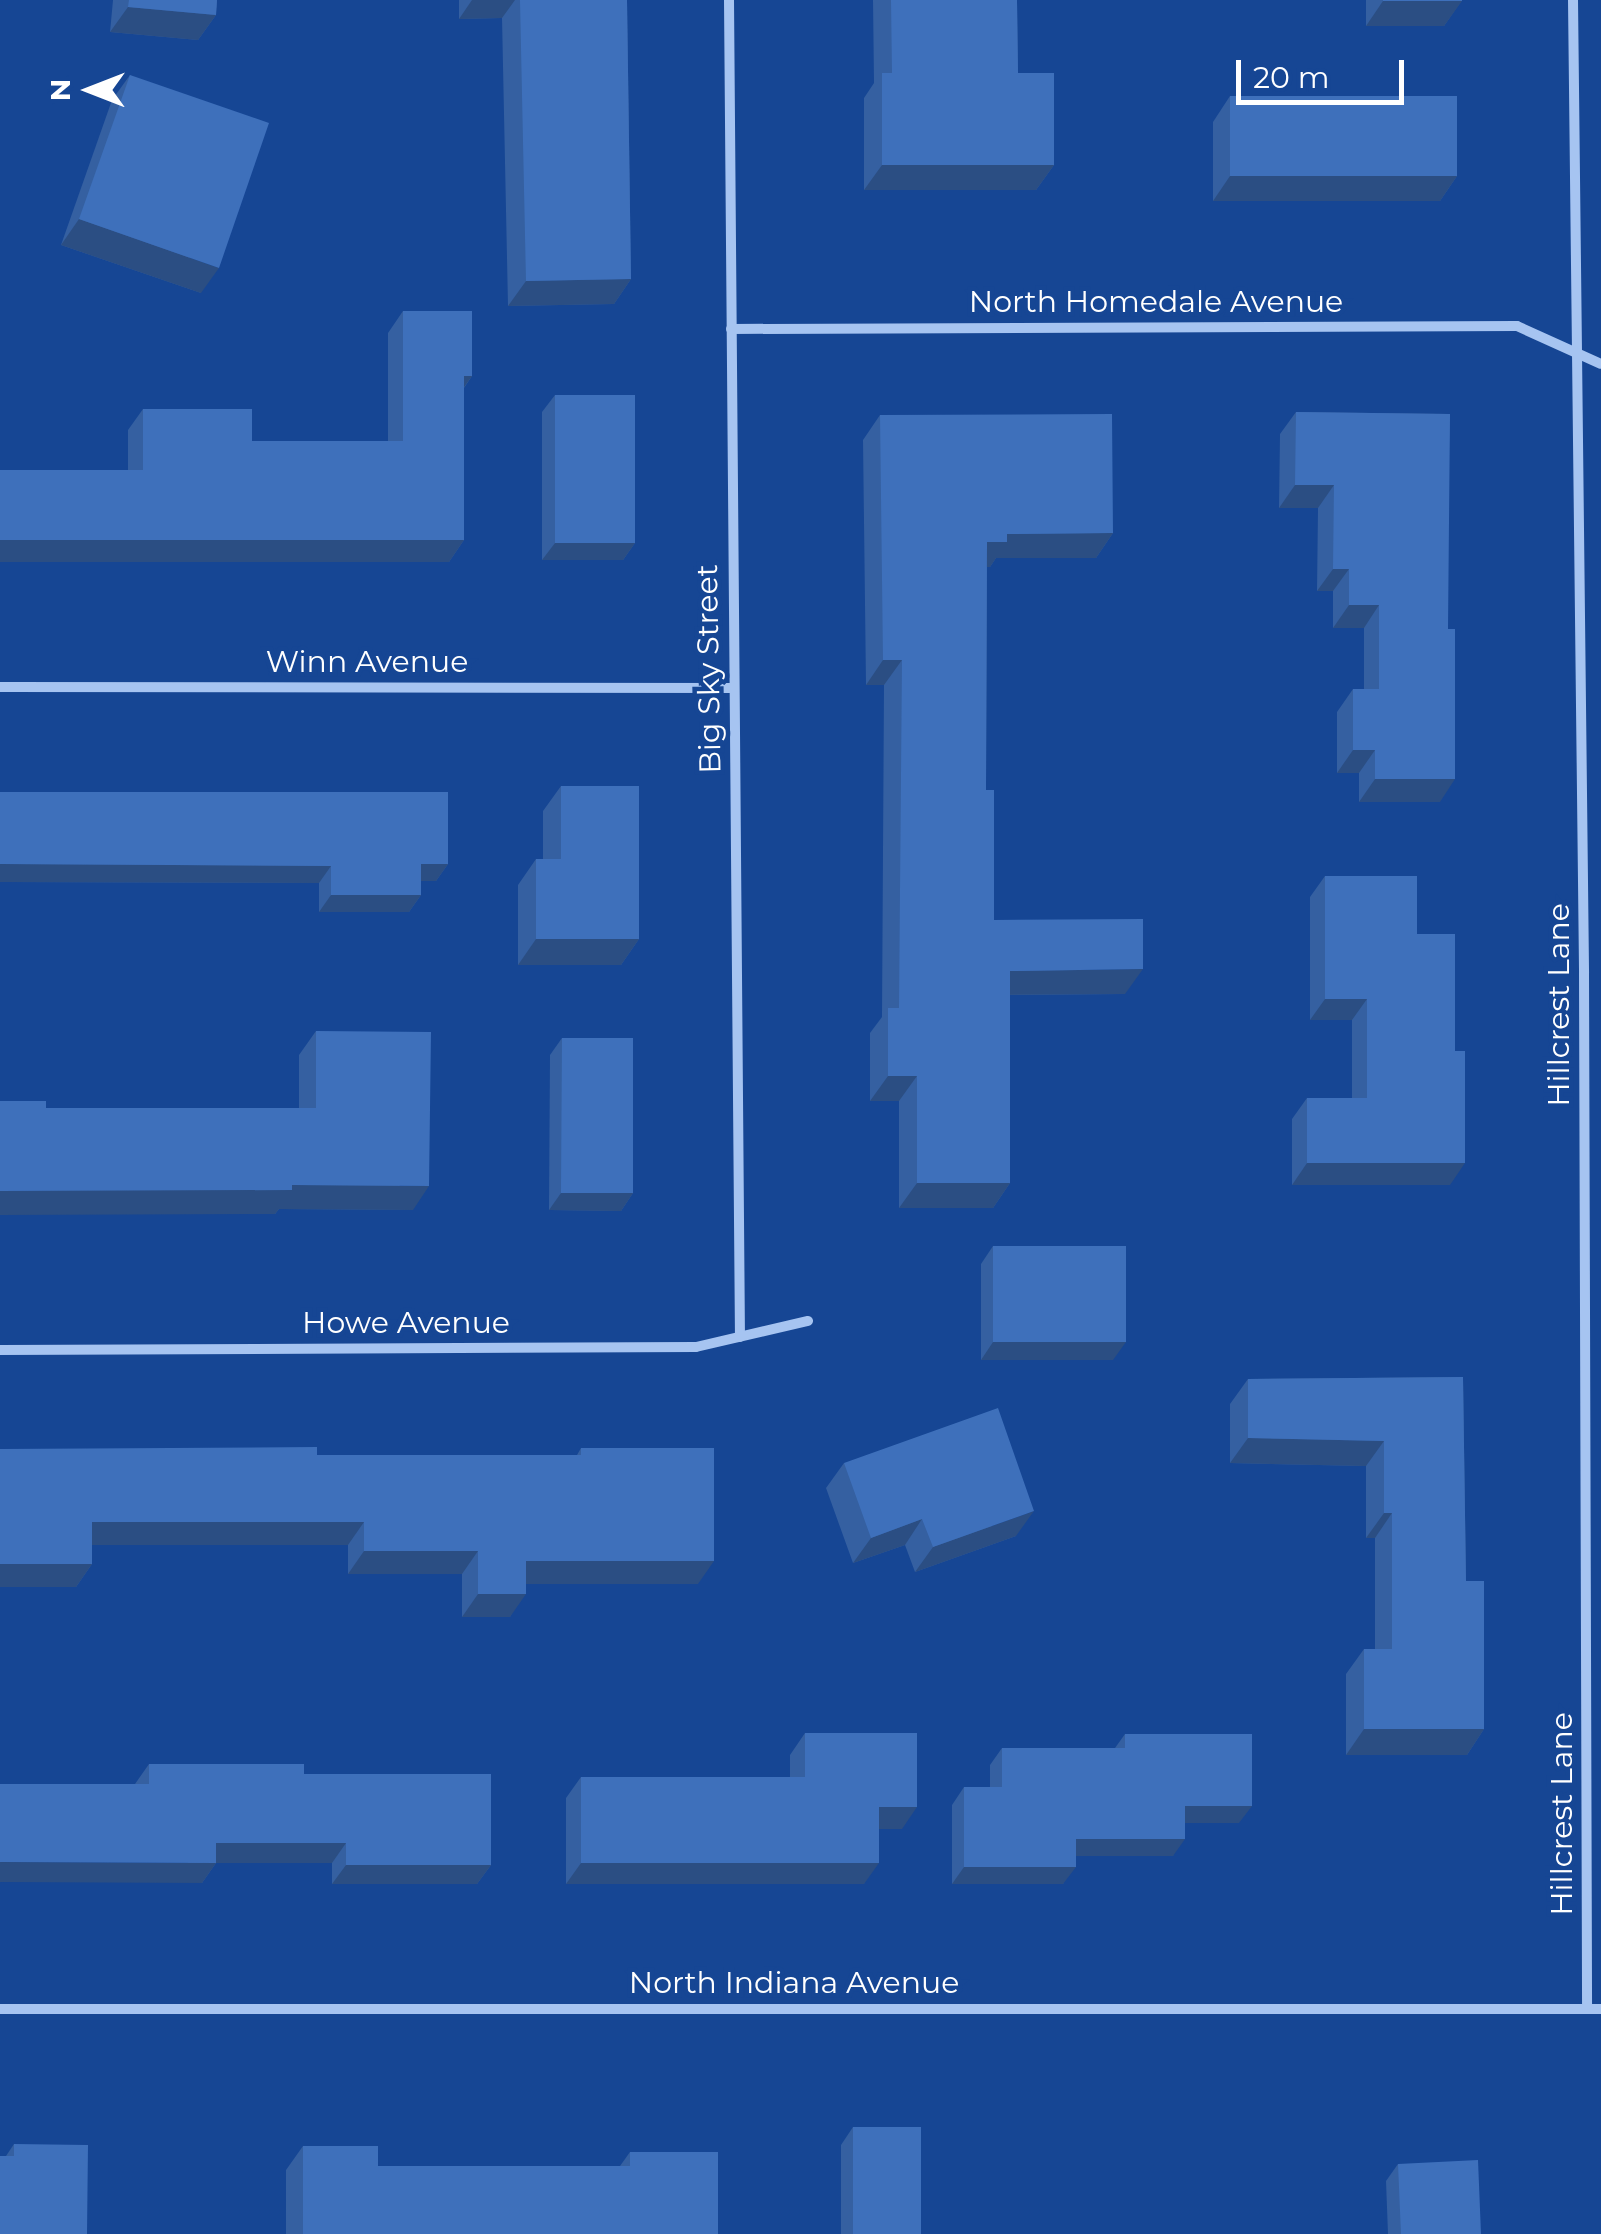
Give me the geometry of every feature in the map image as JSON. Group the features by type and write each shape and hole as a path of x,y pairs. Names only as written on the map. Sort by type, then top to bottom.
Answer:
{"street":[{"name":"Big Sky Street","path":"729,0 740,1337"},
{"name":"Hillcrest Lane","path":"1573,0 1586,1295 1587,2009"},
{"name":"North Homedale Avenue","path":"730,329 1516,326 1601,364"},
{"name":"Winn Avenue","path":"0,686 734,688"},
{"path":"1586,1295 1601,1295"},
{"name":"Howe Avenue","path":"0,1350 696,1348 808,1321"},
{"name":"North Indiana Avenue","path":"0,2009 1601,2009"}],"building":[{"path":"129,0 217,0 216,15 128,7"},
{"path":"520,0 627,0 631,279 526,281"},
{"path":"891,0 1017,0 1018,73 1054,73 1054,165 882,165 882,73 892,73"},
{"path":"1462,0 1462,1 1383,1"},
{"path":"130,75 269,123 219,268 79,219"},
{"path":"1230,96 1457,96 1457,176 1230,176"},
{"path":"403,311 472,311 472,376 464,376 464,540 0,540 0,470 143,470 143,409 252,409 252,441 403,441"},
{"path":"555,395 635,395 635,543 555,543"},
{"path":"1296,412 1450,414 1448,629 1455,629 1455,779 1375,779 1375,750 1353,750 1353,689 1379,689 1379,605 1349,605 1349,569 1333,569 1334,485 1295,485"},
{"path":"1112,414 1113,533 1007,534 1007,542 987,542 986,790 994,790 994,920 1143,919 1143,969 1010,971 1010,1183 917,1183 917,1076 888,1076 888,1008 899,1008 902,660 883,660 880,415"},
{"path":"561,786 639,786 639,939 536,939 536,859 561,859"},
{"path":"0,792 448,792 448,864 421,864 421,895 331,895 331,866 0,864"},
{"path":"1325,876 1417,876 1417,934 1455,934 1455,1051 1465,1051 1465,1163 1307,1163 1307,1098 1367,1098 1367,999 1325,999"},
{"path":"316,1031 431,1032 429,1186 0,1191 0,1101 46,1101 46,1108 316,1108"},
{"path":"562,1038 633,1038 633,1193 561,1193"},
{"path":"993,1246 1126,1246 1126,1342 993,1342"},
{"path":"1463,1377 1466,1581 1484,1581 1484,1729 1364,1729 1364,1649 1392,1649 1392,1513 1384,1513 1384,1441 1248,1438 1248,1379"},
{"path":"998,1408 1034,1511 933,1547 922,1519 871,1538 844,1463"},
{"path":"317,1447 317,1455 581,1455 581,1448 714,1448 714,1561 526,1561 526,1594 478,1594 478,1551 364,1551 364,1522 92,1522 92,1564 0,1564 0,1449"},
{"path":"805,1733 917,1733 917,1807 879,1807 879,1863 581,1863 581,1777 805,1777"},
{"path":"1125,1734 1252,1734 1252,1806 1185,1806 1185,1839 1076,1839 1076,1867 964,1867 964,1787 1002,1787 1002,1748 1125,1748"},
{"path":"149,1764 304,1764 304,1774 491,1774 491,1865 346,1865 346,1843 216,1843 216,1863 0,1862 0,1784 149,1784"},
{"path":"853,2127 921,2127 921,2234 853,2234"},
{"path":"14,2144 88,2145 87,2234 0,2234 0,2156 14,2156"},
{"path":"303,2146 378,2146 378,2166 630,2166 630,2152 718,2152 718,2234 303,2234"},
{"path":"1478,2160 1481,2234 1401,2234 1398,2164"}]}
